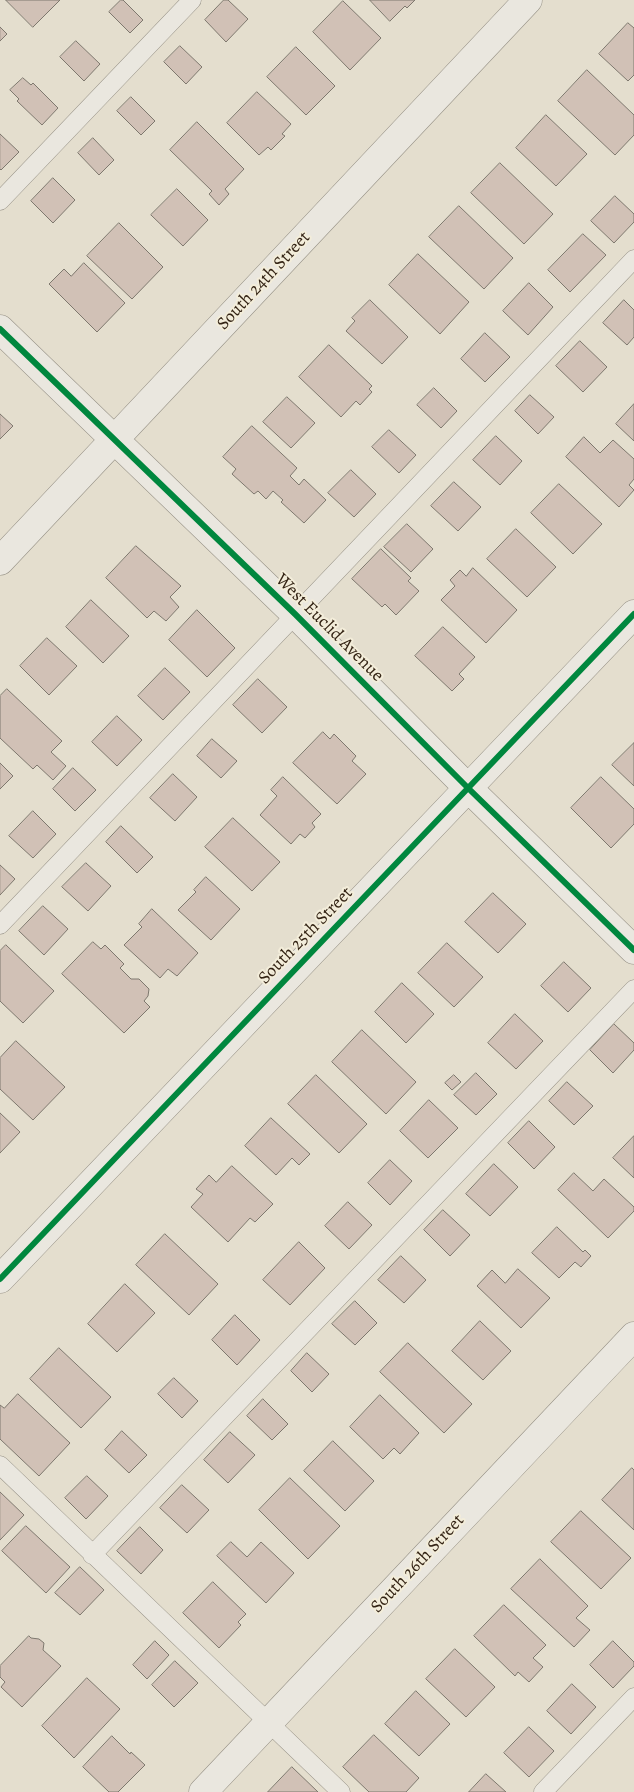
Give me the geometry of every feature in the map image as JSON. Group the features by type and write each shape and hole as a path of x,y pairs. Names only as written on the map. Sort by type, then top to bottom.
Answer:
{"street":[{"name":"South 24th Street","path":"0,561 528,0"},
{"name":"West Euclid Avenue","path":"0,329 295,614 468,788 634,950"},
{"name":"South 25th Street","path":"0,1279 634,614"},
{"name":"South 26th Street","path":"202,1792 634,1336"}],"lane":[{"path":"0,200 192,0"},
{"path":"0,925 634,259"},
{"path":"92,1555 634,989"},
{"path":"0,1465 341,1792"},
{"path":"544,1792 634,1697"}],"building":[{"path":"6,0 60,0 33,27"},
{"path":"121,0 143,20 130,33 109,12"},
{"path":"224,0 228,0 248,19 226,42 205,20"},
{"path":"370,0 415,0 407,8 405,6 390,21"},
{"path":"343,1 381,38 350,70 313,32"},
{"path":"628,23 634,28 634,75 628,81 599,54"},
{"path":"0,27 7,34 0,41"},
{"path":"76,41 100,64 84,81 60,57"},
{"path":"180,46 202,67 186,84 164,62"},
{"path":"296,47 335,86 306,115 267,77"},
{"path":"587,70 634,115 634,135 615,155 558,101"},
{"path":"23,78 31,85 33,83 58,108 42,125 17,101 19,99 10,90"},
{"path":"257,92 291,124 282,134 285,136 271,150 268,147 259,155 227,123"},
{"path":"131,97 155,121 141,135 117,111"},
{"path":"546,115 587,154 556,186 516,148"},
{"path":"197,122 244,169 225,189 229,194 219,205 209,194 212,191 170,150"},
{"path":"0,134 19,152 1,170 0,169"},
{"path":"93,138 114,160 99,175 78,153"},
{"path":"500,163 553,214 524,244 471,193"},
{"path":"53,178 75,200 53,223 31,201"},
{"path":"177,189 208,220 183,246 151,215"},
{"path":"615,196 634,214 634,222 614,243 591,221"},
{"path":"459,206 513,258 484,289 429,237"},
{"path":"119,223 163,267 132,299 87,256"},
{"path":"583,234 606,255 570,292 548,270"},
{"path":"418,254 469,302 440,334 389,285"},
{"path":"84,263 125,303 97,332 49,284 64,269 71,276"},
{"path":"529,283 553,307 528,335 503,311"},
{"path":"370,300 408,337 382,364 346,331 355,321 352,318"},
{"path":"624,300 634,310 634,337 627,345 603,323"},
{"path":"485,333 510,357 485,382 461,359"},
{"path":"580,341 607,367 583,392 556,366"},
{"path":"329,345 372,386 369,389 372,392 360,405 356,401 341,417 299,377"},
{"path":"434,388 457,411 441,428 417,405"},
{"path":"530,395 554,417 538,434 515,411"},
{"path":"287,397 315,423 291,448 263,422"},
{"path":"634,404 634,441 616,424"},
{"path":"0,414 13,426 0,439"},
{"path":"252,426 297,468 290,476 299,485 304,479 326,500 304,523 281,502 283,500 273,491 266,499 258,491 254,494 232,474 236,469 223,457"},
{"path":"389,430 416,455 399,473 372,447"},
{"path":"496,436 522,461 500,485 473,460"},
{"path":"584,437 600,453 613,440 634,459 634,479 629,485 634,490 619,507 566,457"},
{"path":"351,470 376,494 354,517 328,493"},
{"path":"454,482 481,507 458,531 431,506"},
{"path":"559,484 602,524 573,554 531,513"},
{"path":"407,524 433,549 411,572 384,547"},
{"path":"516,529 556,567 527,597 487,559"},
{"path":"136,546 181,586 170,597 179,607 166,621 154,611 147,618 106,578"},
{"path":"381,549 411,578 408,581 419,591 396,615 385,604 382,607 352,579"},
{"path":"473,568 517,610 486,643 441,600 455,586 450,580 460,570 466,576"},
{"path":"91,600 129,636 103,663 66,627"},
{"path":"197,610 235,648 207,677 169,640"},
{"path":"443,627 475,657 459,674 464,679 452,691 415,656"},
{"path":"47,638 77,666 49,695 20,666"},
{"path":"165,668 190,692 163,720 138,696"},
{"path":"258,679 287,707 262,733 233,705"},
{"path":"7,689 62,741 51,752 66,766 53,780 37,765 33,769 0,738 0,696"},
{"path":"117,716 142,740 117,766 92,742"},
{"path":"323,732 330,739 334,734 356,756 352,761 366,774 337,804 293,763"},
{"path":"212,739 237,761 221,778 197,756"},
{"path":"634,743 634,786 612,765"},
{"path":"0,763 13,776 0,789"},
{"path":"73,768 96,790 75,811 53,789"},
{"path":"173,774 197,797 175,821 150,798"},
{"path":"283,777 321,814 312,823 315,827 305,838 300,834 291,844 260,815 277,796 271,790"},
{"path":"601,777 634,809 634,824 611,848 571,808"},
{"path":"33,811 56,834 33,858 9,836"},
{"path":"233,818 280,862 252,891 205,847"},
{"path":"121,826 153,857 137,873 106,842"},
{"path":"86,863 111,886 88,911 62,887"},
{"path":"0,865 15,879 0,895"},
{"path":"206,877 240,909 211,940 178,910 196,892 194,890"},
{"path":"493,893 526,924 498,953 465,922"},
{"path":"43,906 68,929 44,955 19,931"},
{"path":"152,909 198,953 177,976 168,969 160,978 124,945 142,927 139,924"},
{"path":"93,942 101,949 105,945 124,964 120,968 131,979 139,979 149,989 148,996 144,1001 150,1007 124,1033 62,974"},
{"path":"447,943 483,977 454,1007 418,973"},
{"path":"6,945 54,991 23,1023 0,1001 0,951"},
{"path":"564,962 591,988 568,1012 541,986"},
{"path":"402,983 434,1014 406,1043 375,1012"},
{"path":"515,1014 543,1041 516,1069 488,1043"},
{"path":"614,1024 634,1043 634,1050 613,1073 590,1050"},
{"path":"362,1030 416,1082 386,1114 332,1062"},
{"path":"16,1041 65,1087 33,1120 0,1089 0,1058"},
{"path":"476,1073 497,1094 476,1115 454,1095"},
{"path":"316,1075 367,1124 339,1153 288,1104"},
{"path":"454,1075 461,1082 452,1090 445,1083"},
{"path":"567,1082 593,1106 574,1125 549,1101"},
{"path":"429,1100 458,1128 428,1158 400,1131"},
{"path":"0,1113 20,1132 0,1153"},
{"path":"271,1118 310,1154 299,1165 292,1158 276,1175 245,1146"},
{"path":"529,1121 555,1147 534,1169 508,1143"},
{"path":"634,1136 634,1178 613,1158"},
{"path":"390,1160 412,1181 390,1205 368,1183"},
{"path":"494,1164 518,1187 490,1216 466,1194"},
{"path":"232,1166 273,1204 255,1222 250,1218 228,1242 191,1207 203,1194 196,1189 209,1175 216,1182"},
{"path":"574,1173 593,1191 604,1179 634,1207 634,1211 608,1238 558,1190"},
{"path":"348,1202 372,1225 349,1249 325,1226"},
{"path":"443,1210 470,1235 450,1256 424,1230"},
{"path":"557,1227 583,1252 585,1250 591,1256 581,1267 575,1262 559,1278 532,1253"},
{"path":"165,1234 218,1284 189,1315 136,1265"},
{"path":"299,1242 325,1268 290,1305 263,1280"},
{"path":"401,1256 426,1280 404,1303 378,1280"},
{"path":"518,1269 550,1298 521,1328 477,1286 492,1270 505,1283"},
{"path":"125,1284 155,1313 117,1352 88,1324"},
{"path":"355,1301 377,1323 355,1345 332,1324"},
{"path":"235,1315 260,1340 237,1365 212,1340"},
{"path":"480,1321 511,1351 483,1380 452,1351"},
{"path":"408,1343 472,1404 444,1433 380,1372"},
{"path":"59,1348 111,1397 81,1428 30,1379"},
{"path":"307,1353 329,1374 312,1392 291,1371"},
{"path":"174,1378 198,1401 182,1418 158,1394"},
{"path":"18,1394 70,1443 39,1476 0,1439 0,1405 4,1408"},
{"path":"380,1395 419,1433 400,1454 394,1448 383,1459 350,1427"},
{"path":"263,1399 288,1424 272,1440 247,1416"},
{"path":"122,1431 147,1455 129,1473 105,1450"},
{"path":"230,1432 255,1455 228,1483 204,1460"},
{"path":"333,1441 374,1481 345,1511 304,1471"},
{"path":"632,1468 634,1470 634,1530 602,1500"},
{"path":"87,1476 108,1496 86,1519 65,1498"},
{"path":"290,1478 340,1526 308,1559 259,1510"},
{"path":"182,1485 209,1510 187,1533 160,1508"},
{"path":"0,1492 24,1515 0,1540"},
{"path":"581,1511 631,1558 601,1589 551,1542"},
{"path":"26,1526 70,1567 46,1593 2,1551"},
{"path":"140,1527 163,1550 141,1574 117,1551"},
{"path":"231,1542 247,1557 261,1542 294,1573 266,1603 217,1556"},
{"path":"540,1559 588,1606 576,1618 590,1630 574,1647 511,1589"},
{"path":"80,1567 104,1590 80,1615 55,1593"},
{"path":"213,1582 246,1614 238,1622 241,1625 219,1648 183,1613"},
{"path":"504,1605 546,1645 533,1658 543,1667 529,1682 518,1672 515,1676 474,1636"},
{"path":"29,1636 39,1639 44,1643 43,1650 61,1666 22,1707 1,1687 5,1682 0,1677 0,1666"},
{"path":"155,1641 169,1655 147,1679 133,1665"},
{"path":"613,1641 634,1662 634,1666 613,1688 590,1665"},
{"path":"455,1649 495,1687 466,1717 426,1679"},
{"path":"175,1661 198,1683 174,1707 152,1685"},
{"path":"87,1678 120,1709 74,1758 42,1726"},
{"path":"572,1684 596,1707 571,1734 547,1711"},
{"path":"416,1691 450,1724 419,1756 385,1724"},
{"path":"529,1727 554,1751 529,1777 504,1753"},
{"path":"374,1735 419,1778 406,1792 369,1792 343,1767"},
{"path":"112,1736 130,1754 131,1752 145,1765 118,1792 109,1792 83,1767"},
{"path":"292,1767 318,1792 268,1792"},
{"path":"486,1774 506,1792 469,1792"}],"cycle path":[{"path":"0,329 295,614 468,788 634,950"},
{"path":"0,1279 634,614"}]}
